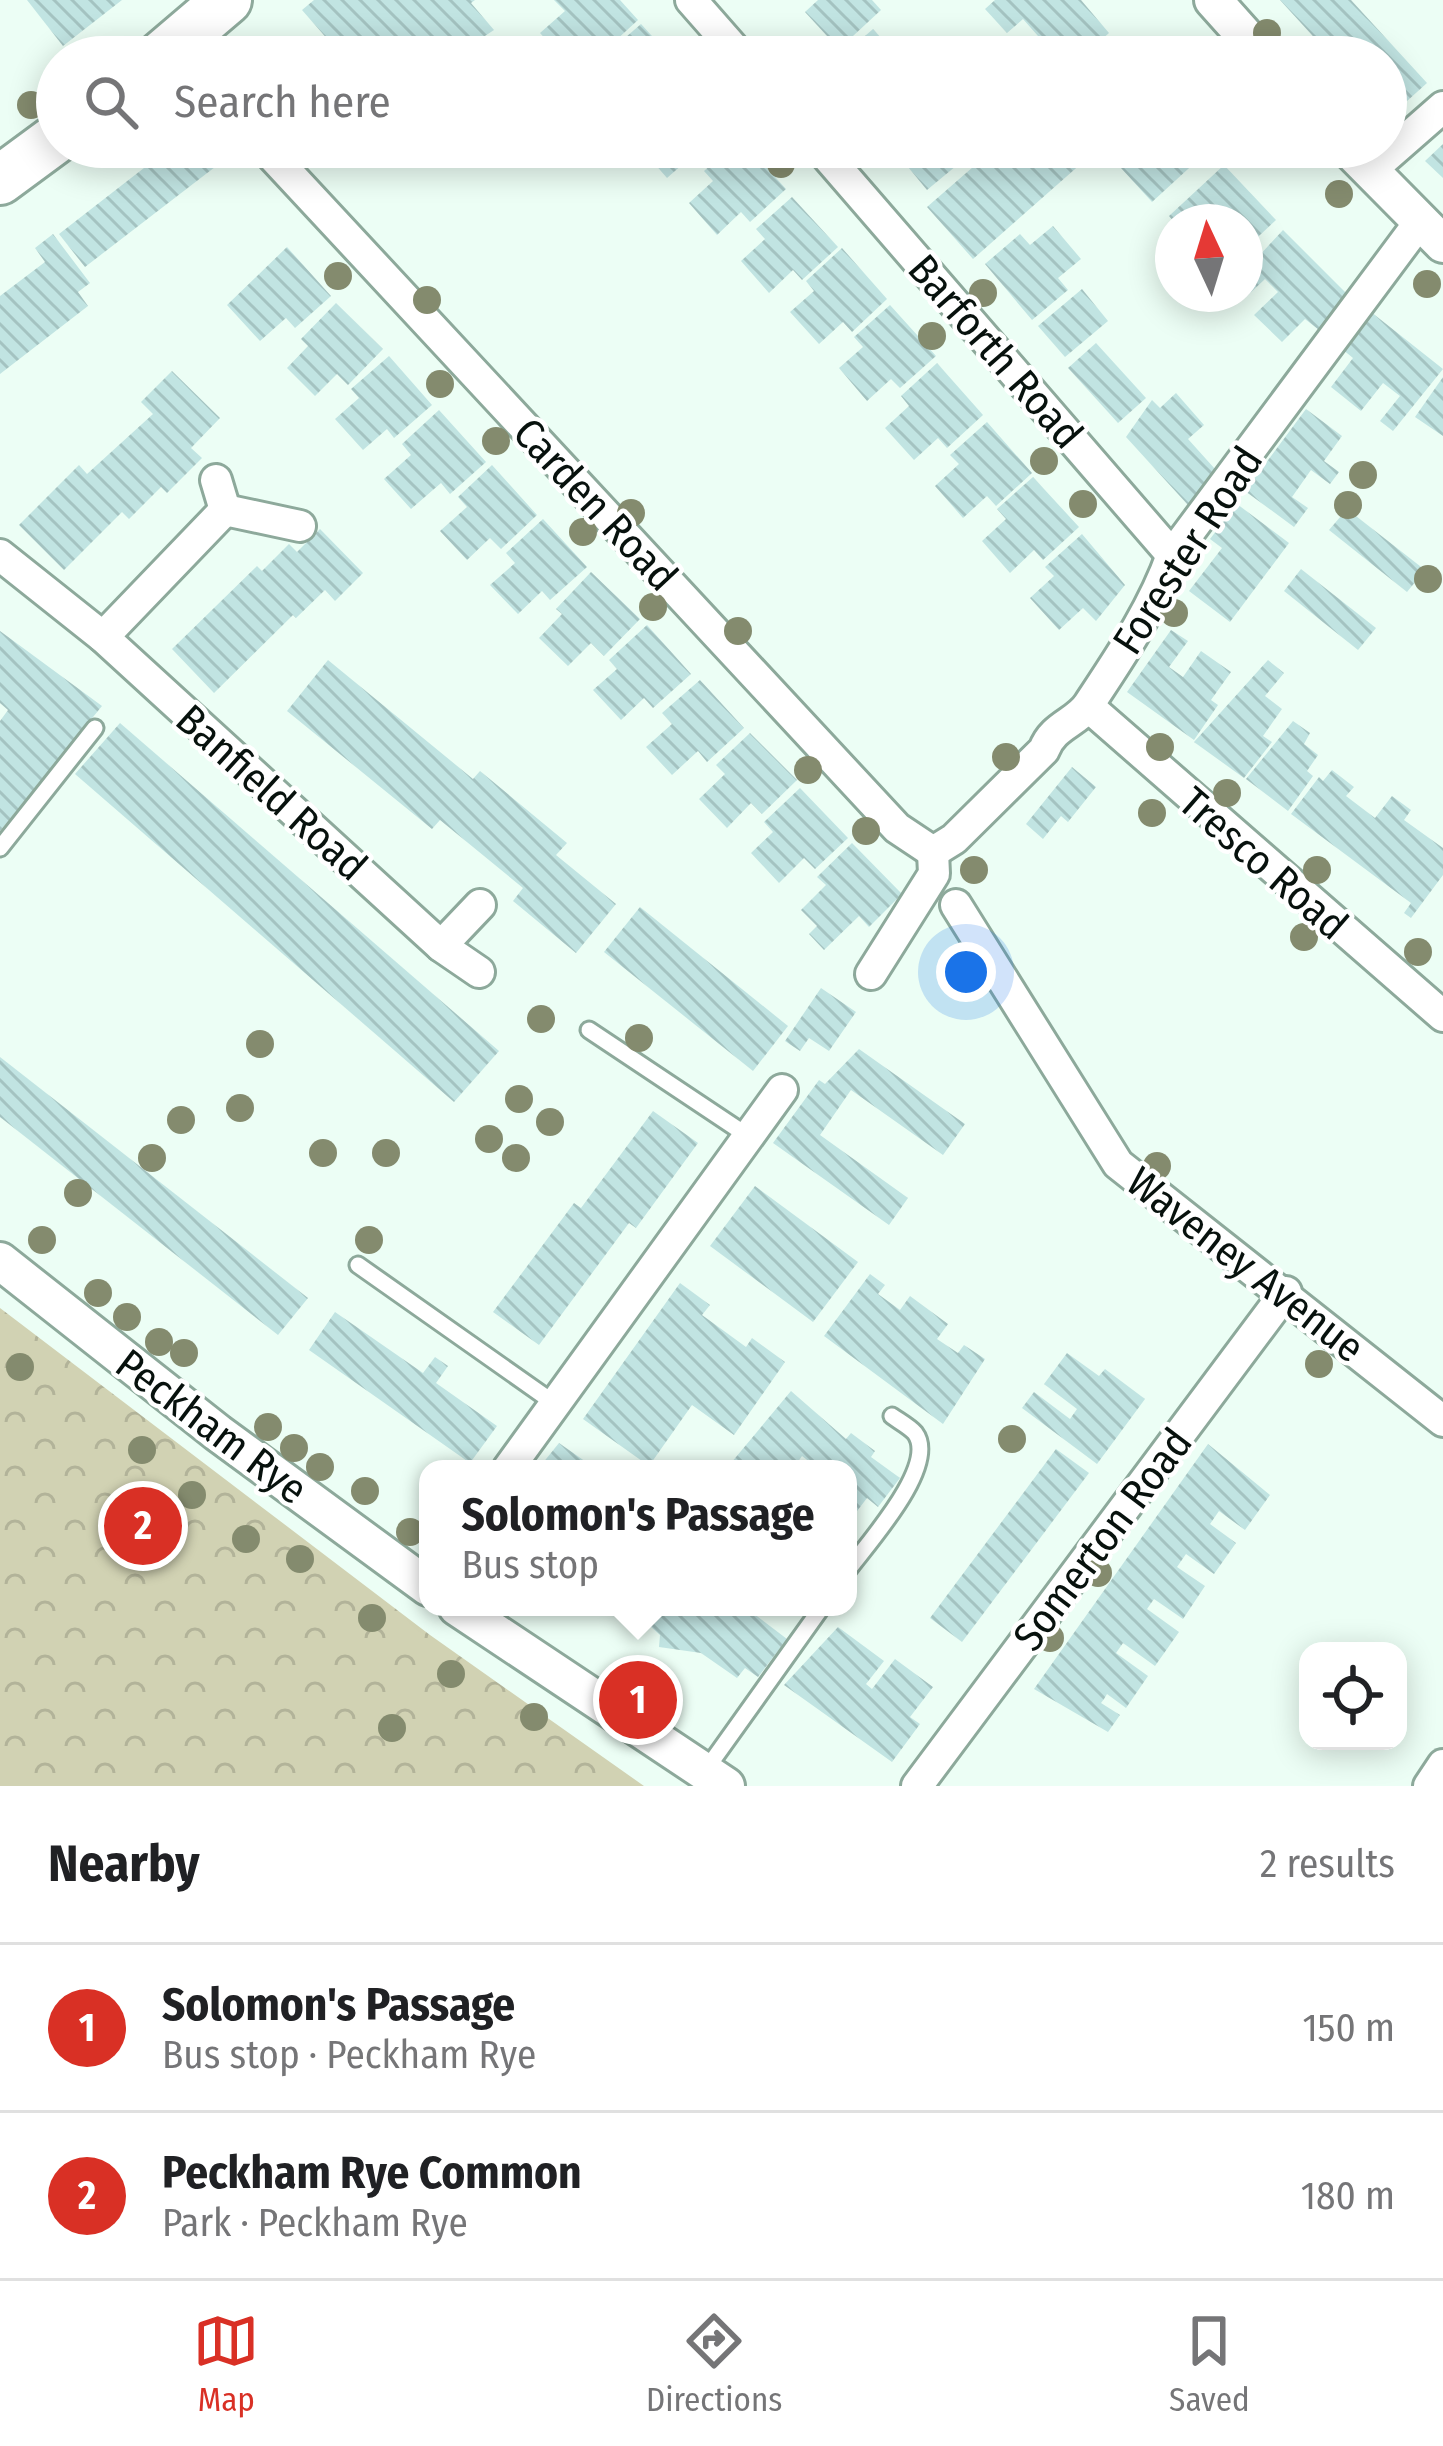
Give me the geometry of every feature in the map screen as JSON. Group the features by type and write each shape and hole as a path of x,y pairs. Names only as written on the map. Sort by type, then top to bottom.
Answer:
{"main road":[{"path":"189,36 227,0"},
{"path":"0,180 36,153"}],"street":[{"path":"691,0 723,36"},
{"path":"1213,0 1245,36"},
{"path":"1407,129 1443,107"},
{"name":"Carden Road","path":"284,168 897,828 914,844 933,852"},
{"name":"Barforth Road","path":"837,168 1172,555"},
{"path":"1367,168 1431,234"},
{"name":"Forester Road","path":"933,852 954,839 1044,750 1049,736 1088,707 1156,599 1172,555 1431,234"},
{"path":"103,637 220,495 300,526"},
{"name":"Banfield Road","path":"0,556 103,637 441,946 478,972"},
{"name":"Tresco Road","path":"1088,707 1443,1016"},
{"path":"871,974 934,874 933,852"},
{"path":"441,946 480,905"},
{"name":"Waveney Avenue","path":"956,905 1118,1164 1286,1292 1443,1421"},
{"path":"514,1460 782,1090"},
{"name":"Peckham Rye","path":"0,1261 218,1433 419,1579"},
{"name":"Somerton Road","path":"917,1786 1286,1292"},
{"path":"470,1616 715,1779"},
{"path":"1429,1786 1443,1765"}],"lane":[{"path":"0,848 95,728"},
{"path":"589,1030 748,1136"},
{"path":"358,1264 554,1403"},
{"path":"857,1557 917,1473 922,1454 915,1433 892,1416"},
{"path":"715,1779 816,1616"}],"green space":[{"path":"0,1308 430,1635 644,1786 0,1786"}],"building":[{"path":"27,0 122,0 76,36 55,36"},
{"path":"314,0 475,0 471,3 494,30 485,36 325,36 302,10"},
{"path":"554,0 620,0 638,20 621,36 543,36 540,33 565,11"},
{"path":"818,0 872,0 881,10 853,36 827,36 805,12"},
{"path":"995,0 1081,0 1109,33 1038,36 1023,19 1007,33 985,9"},
{"path":"1280,0 1351,0 1384,36 1313,36"},
{"path":"641,24 652,36 627,36"},
{"path":"1407,61 1427,83 1407,101"},
{"path":"1443,144 1443,178 1425,161"},
{"path":"144,168 214,168 85,267 59,234"},
{"path":"658,168 678,168 667,178"},
{"path":"767,168 786,189 750,222 741,212 717,235 689,203 713,181 704,171"},
{"path":"909,168 954,168 927,190"},
{"path":"972,168 1076,168 973,259 927,207"},
{"path":"1121,168 1189,168 1152,202"},
{"path":"1221,168 1227,168 1261,204 1182,204"},
{"path":"792,197 838,247 802,280 793,270 769,293 741,261 765,239 756,229"},
{"path":"1263,206 1276,220 1263,232"},
{"path":"1053,226 1081,259 1058,278 1068,290 1032,320 985,264 1020,234 1030,245"},
{"path":"1283,230 1346,293 1319,330 1305,319 1282,342 1254,315 1263,312 1278,292 1263,281 1263,252"},
{"path":"53,234 90,283 78,292 88,306 0,374 0,296 45,262 35,248"},
{"path":"287,247 331,296 295,328 286,318 260,341 227,305"},
{"path":"842,248 887,299 852,332 843,322 819,344 790,312 814,291 806,281"},
{"path":"1082,289 1108,321 1065,357 1038,326"},
{"path":"336,303 383,349 348,385 337,374 315,396 287,368 308,346 301,339"},
{"path":"890,305 936,356 900,388 891,379 867,401 839,368 863,347 854,337"},
{"path":"1371,312 1443,369 1393,431 1380,421 1400,396 1383,383 1361,411 1331,387 1353,358 1342,349"},
{"path":"1096,343 1146,398 1118,423 1068,368"},
{"path":"389,356 432,405 394,438 387,429 363,450 335,419 359,398 351,389"},
{"path":"937,363 983,415 947,448 938,438 914,460 885,428 909,406 901,396"},
{"path":"172,371 220,418 191,448 202,458 167,493 161,487 129,519 122,512 64,570 19,525 79,465 87,474 153,414 141,402"},
{"path":"1443,377 1443,436 1415,417"},
{"path":"1176,393 1204,425 1188,439 1215,469 1188,505 1126,437 1152,400 1160,408"},
{"path":"1306,409 1342,436 1324,461 1339,472 1330,484 1311,470 1292,497 1308,508 1294,527 1245,491"},
{"path":"439,410 486,462 450,494 441,483 411,509 384,479 411,455 402,444"},
{"path":"987,422 1032,473 996,506 987,496 963,518 935,486 959,464 950,455"},
{"path":"492,465 537,515 501,549 490,538 467,560 440,531 467,507 458,497"},
{"path":"1033,477 1079,527 1043,560 1034,550 1010,573 982,541 1006,519 997,509"},
{"path":"1237,504 1289,543 1230,622 1189,591 1222,548 1210,539"},
{"path":"1347,509 1425,570 1407,592 1329,530"},
{"path":"543,519 587,567 550,600 542,591 518,614 490,585 515,563 506,553"},
{"path":"320,529 363,573 335,601 325,590 296,618 293,615 214,693 172,649 257,566 262,571 289,544 297,552"},
{"path":"1082,534 1125,585 1096,621 1083,608 1059,630 1030,598 1054,576 1045,567"},
{"path":"1301,569 1376,628 1358,650 1284,591"},
{"path":"591,572 640,619 604,656 591,643 568,666 539,638 562,614 556,609"},
{"path":"647,625 691,674 653,708 644,698 621,720 593,690 617,669 609,660"},
{"path":"1171,630 1188,641 1169,667 1183,677 1201,651 1231,672 1211,700 1218,705 1194,740 1127,692"},
{"path":"0,631 102,706 0,831 0,721 8,710 0,703"},
{"path":"328,660 473,779 480,771 567,843 556,855 616,904 576,953 513,901 523,888 440,820 432,829 287,711"},
{"path":"1268,660 1284,673 1265,696 1282,709 1263,736 1272,742 1244,778 1194,742"},
{"path":"700,680 744,728 707,762 698,751 672,775 646,747 672,724 662,713"},
{"path":"1293,721 1310,733 1304,744 1318,755 1307,771 1313,776 1288,811 1246,779"},
{"path":"120,723 499,1051 454,1102 75,774"},
{"path":"750,733 797,780 762,814 751,803 727,828 699,799 725,774 716,765"},
{"path":"1072,767 1096,787 1068,822 1061,816 1043,839 1026,824"},
{"path":"1332,770 1354,787 1346,796 1375,818 1392,796 1411,810 1404,820 1443,848 1443,875 1411,918 1404,913 1411,903 1291,814 1319,777 1323,781"},
{"path":"800,788 848,838 815,869 804,858 779,883 751,853 773,832 764,822"},
{"path":"852,843 902,894 869,927 859,916 824,950 809,934 817,926 801,910 826,885 817,877"},
{"path":"640,907 788,1026 753,1071 604,952"},
{"path":"821,988 856,1012 829,1051 809,1038 800,1051 785,1041"},
{"path":"859,1049 965,1124 943,1155 851,1090 820,1135 908,1198 889,1225 773,1143 819,1080 825,1084"},
{"path":"0,1057 308,1298 278,1335 0,1117"},
{"path":"653,1111 698,1143 636,1228 629,1223 539,1345 493,1312 574,1203 581,1208"},
{"path":"755,1186 858,1262 813,1322 710,1246"},
{"path":"870,1274 885,1285 878,1294 900,1310 910,1296 948,1324 937,1339 958,1353 964,1345 985,1359 943,1424 824,1336"},
{"path":"680,1283 710,1305 702,1315 746,1347 752,1338 785,1362 734,1435 692,1405 653,1460 641,1460 583,1419"},
{"path":"335,1312 423,1373 435,1357 448,1366 436,1383 497,1426 472,1460 466,1460 309,1350"},
{"path":"1067,1353 1099,1376 1105,1369 1145,1399 1097,1464 1022,1408 1034,1392 1070,1419 1077,1409 1044,1384"},
{"path":"791,1391 846,1439 851,1433 875,1451 871,1457 900,1478 878,1507 867,1498 857,1511 857,1460 807,1460 802,1456 799,1460 734,1460"},
{"path":"559,1443 583,1460 545,1460"},
{"path":"1208,1444 1270,1495 1245,1530 1219,1511 1210,1524 1236,1543 1214,1574 1186,1554 1177,1567 1205,1586 1183,1619 1154,1599 1147,1609 1179,1632 1155,1666 1123,1643 1116,1653 1148,1676 1126,1708 1107,1694 1101,1703 1120,1715 1108,1732 1034,1689"},
{"path":"1056,1449 1089,1473 962,1642 930,1618"},
{"path":"639,1616 757,1616 787,1639 758,1677 745,1668 737,1678 701,1653 659,1647 660,1635"},
{"path":"838,1627 884,1661 866,1684 872,1689 895,1659 933,1687 910,1717 920,1724 892,1762 784,1685"}],"place":[{"name":"Peckham Rye Common","path":"143,1526"},
{"name":"Solomon's Passage","path":"638,1700"}]}
